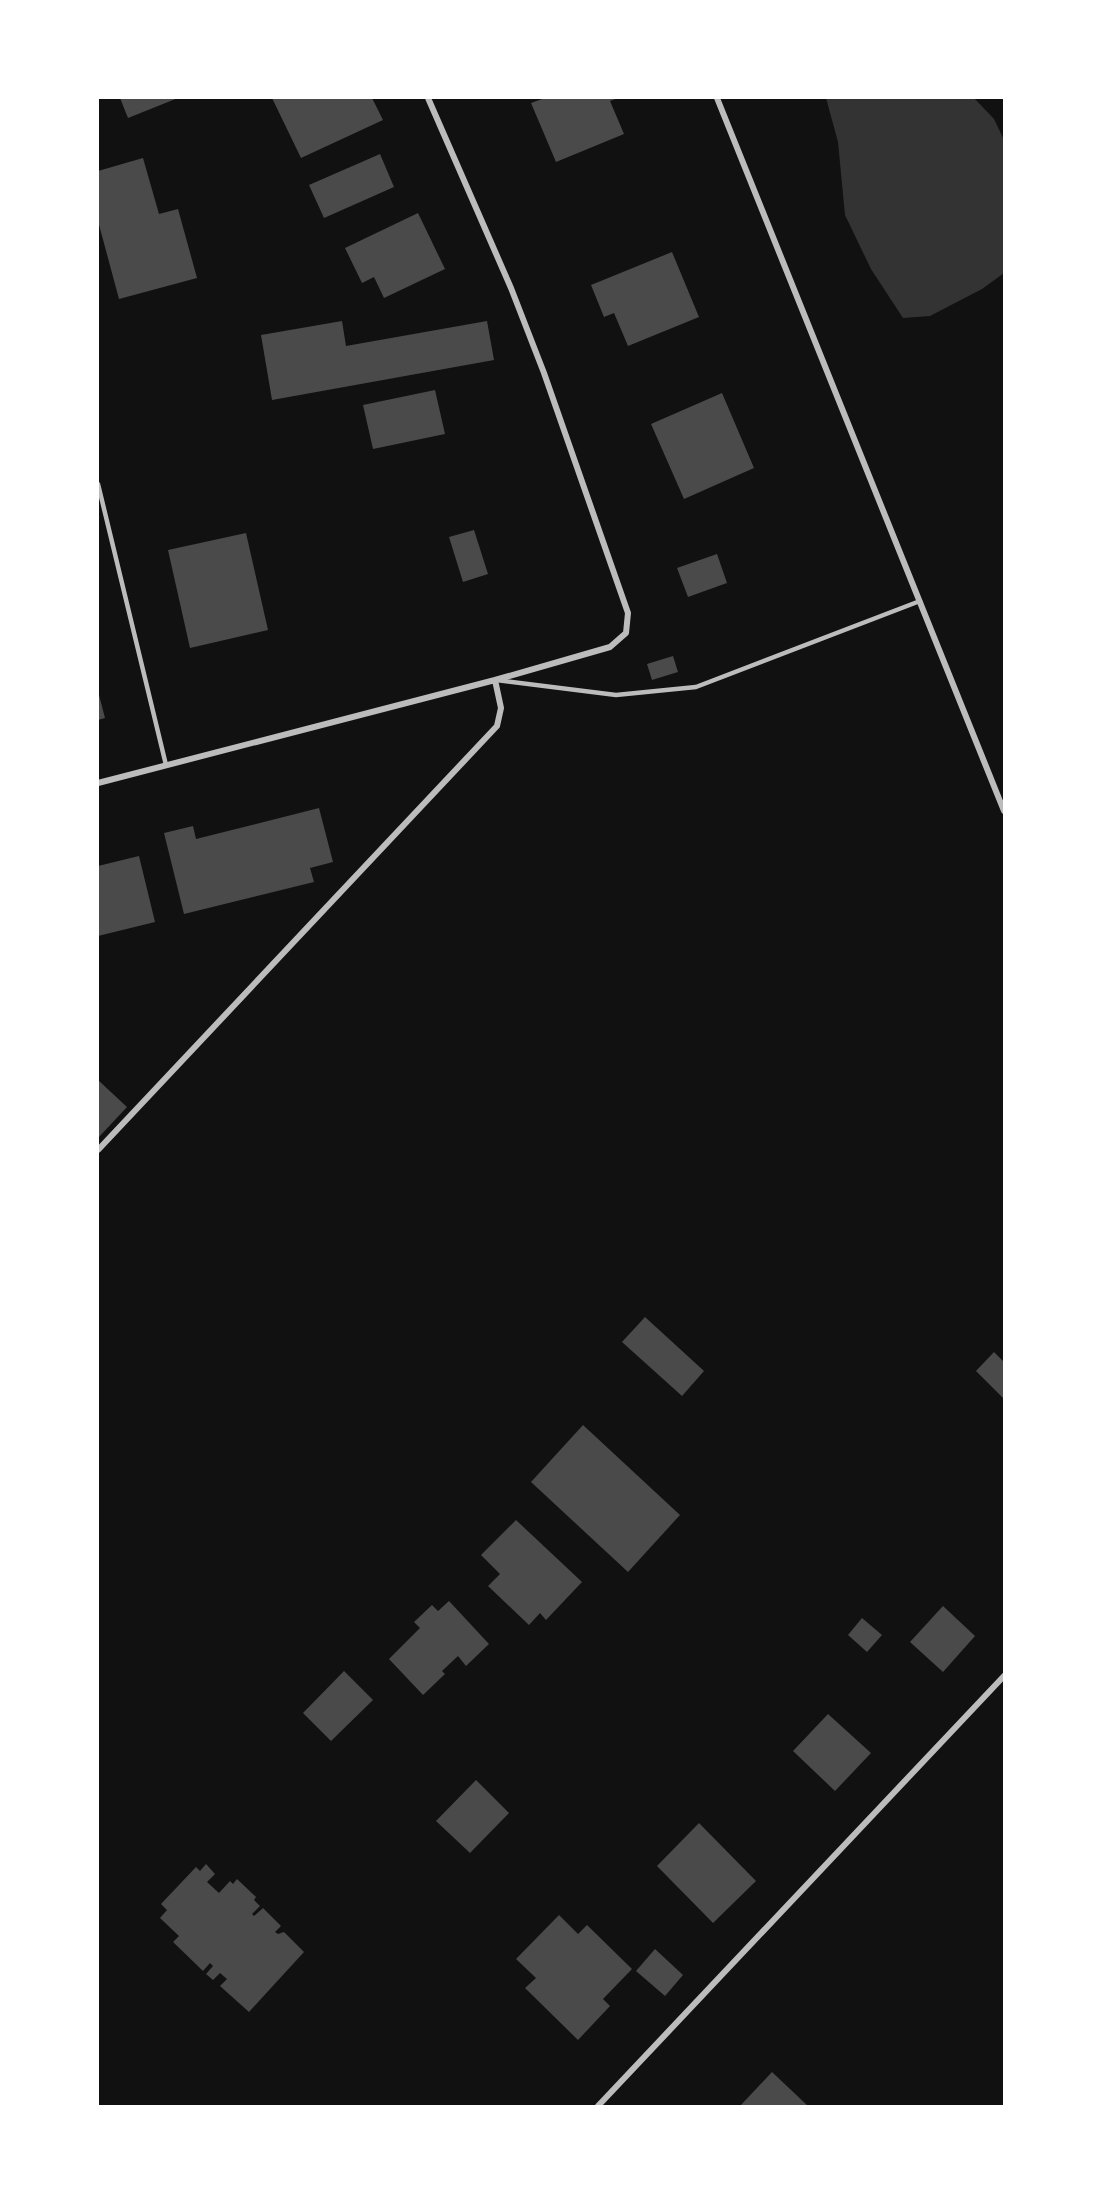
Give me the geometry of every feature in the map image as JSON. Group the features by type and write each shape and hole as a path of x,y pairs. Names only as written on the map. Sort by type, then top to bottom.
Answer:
{"street":[{"path":"98,783 495,680 610,647 626,633 628,613 544,373 507,279 429,98"},
{"path":"717,98 1004,809"},
{"path":"98,1150 497,726 501,708 495,680"},
{"path":"598,2106 1005,1676"}],"lane":[{"path":"98,484 166,765"},
{"path":"495,680 616,695 696,687 920,601"}],"shaded area":[{"path":"826,98 974,98 994,119 1004,140 1004,273 982,289 930,316 903,318 871,269 845,215 838,142"}],"building":[{"path":"120,98 178,98 128,118"},
{"path":"272,98 372,98 383,120 301,158"},
{"path":"545,98 618,98 610,101 624,134 556,162 531,103"},
{"path":"380,154 394,187 324,218 309,185"},
{"path":"143,158 159,214 178,209 197,278 119,299 98,221 98,171"},
{"path":"418,213 445,269 384,298 374,277 362,283 345,248"},
{"path":"672,252 699,317 628,346 614,313 604,317 591,285"},
{"path":"342,321 346,346 487,321 494,360 272,400 261,335"},
{"path":"435,390 445,434 373,449 363,405"},
{"path":"722,393 754,468 684,499 651,424"},
{"path":"474,530 488,574 463,582 449,537"},
{"path":"246,533 268,630 190,648 168,550"},
{"path":"717,554 727,583 688,597 677,568"},
{"path":"673,656 678,672 652,680 647,664"},
{"path":"98,691 105,718 98,720"},
{"path":"319,808 333,862 310,868 314,882 184,914 164,833 193,826 196,839"},
{"path":"139,856 155,922 98,936 98,866"},
{"path":"98,1080 127,1107 98,1138"},
{"path":"645,1317 704,1371 682,1396 622,1342"},
{"path":"994,1352 1004,1362 1004,1399 976,1371"},
{"path":"583,1425 680,1515 628,1572 531,1482"},
{"path":"516,1520 582,1582 546,1620 540,1613 529,1625 488,1586 500,1574 481,1555"},
{"path":"449,1601 489,1644 466,1666 458,1656 442,1671 445,1674 423,1695 389,1659 420,1628 414,1622 432,1605 438,1611"},
{"path":"943,1606 975,1636 943,1672 910,1642"},
{"path":"862,1618 882,1635 867,1652 848,1635"},
{"path":"344,1671 373,1700 331,1741 303,1713"},
{"path":"828,1714 871,1753 835,1791 793,1751"},
{"path":"476,1780 509,1813 470,1853 436,1821"},
{"path":"699,1823 756,1881 713,1923 657,1866"},
{"path":"206,1864 215,1874 207,1882 219,1893 230,1881 233,1884 237,1879 256,1897 254,1900 260,1906 252,1914 254,1916 263,1908 281,1926 275,1932 278,1934 284,1932 304,1952 249,2012 220,1986 227,1979 220,1973 213,1980 206,1974 213,1966 210,1963 203,1971 173,1942 179,1936 160,1918 167,1910 161,1904 196,1867 200,1871"},
{"path":"559,1915 578,1934 587,1925 632,1969 603,1999 610,2006 578,2040 525,1988 536,1978 516,1959"},
{"path":"655,1949 683,1975 665,1996 636,1971"},
{"path":"772,2072 808,2106 740,2106"}]}
